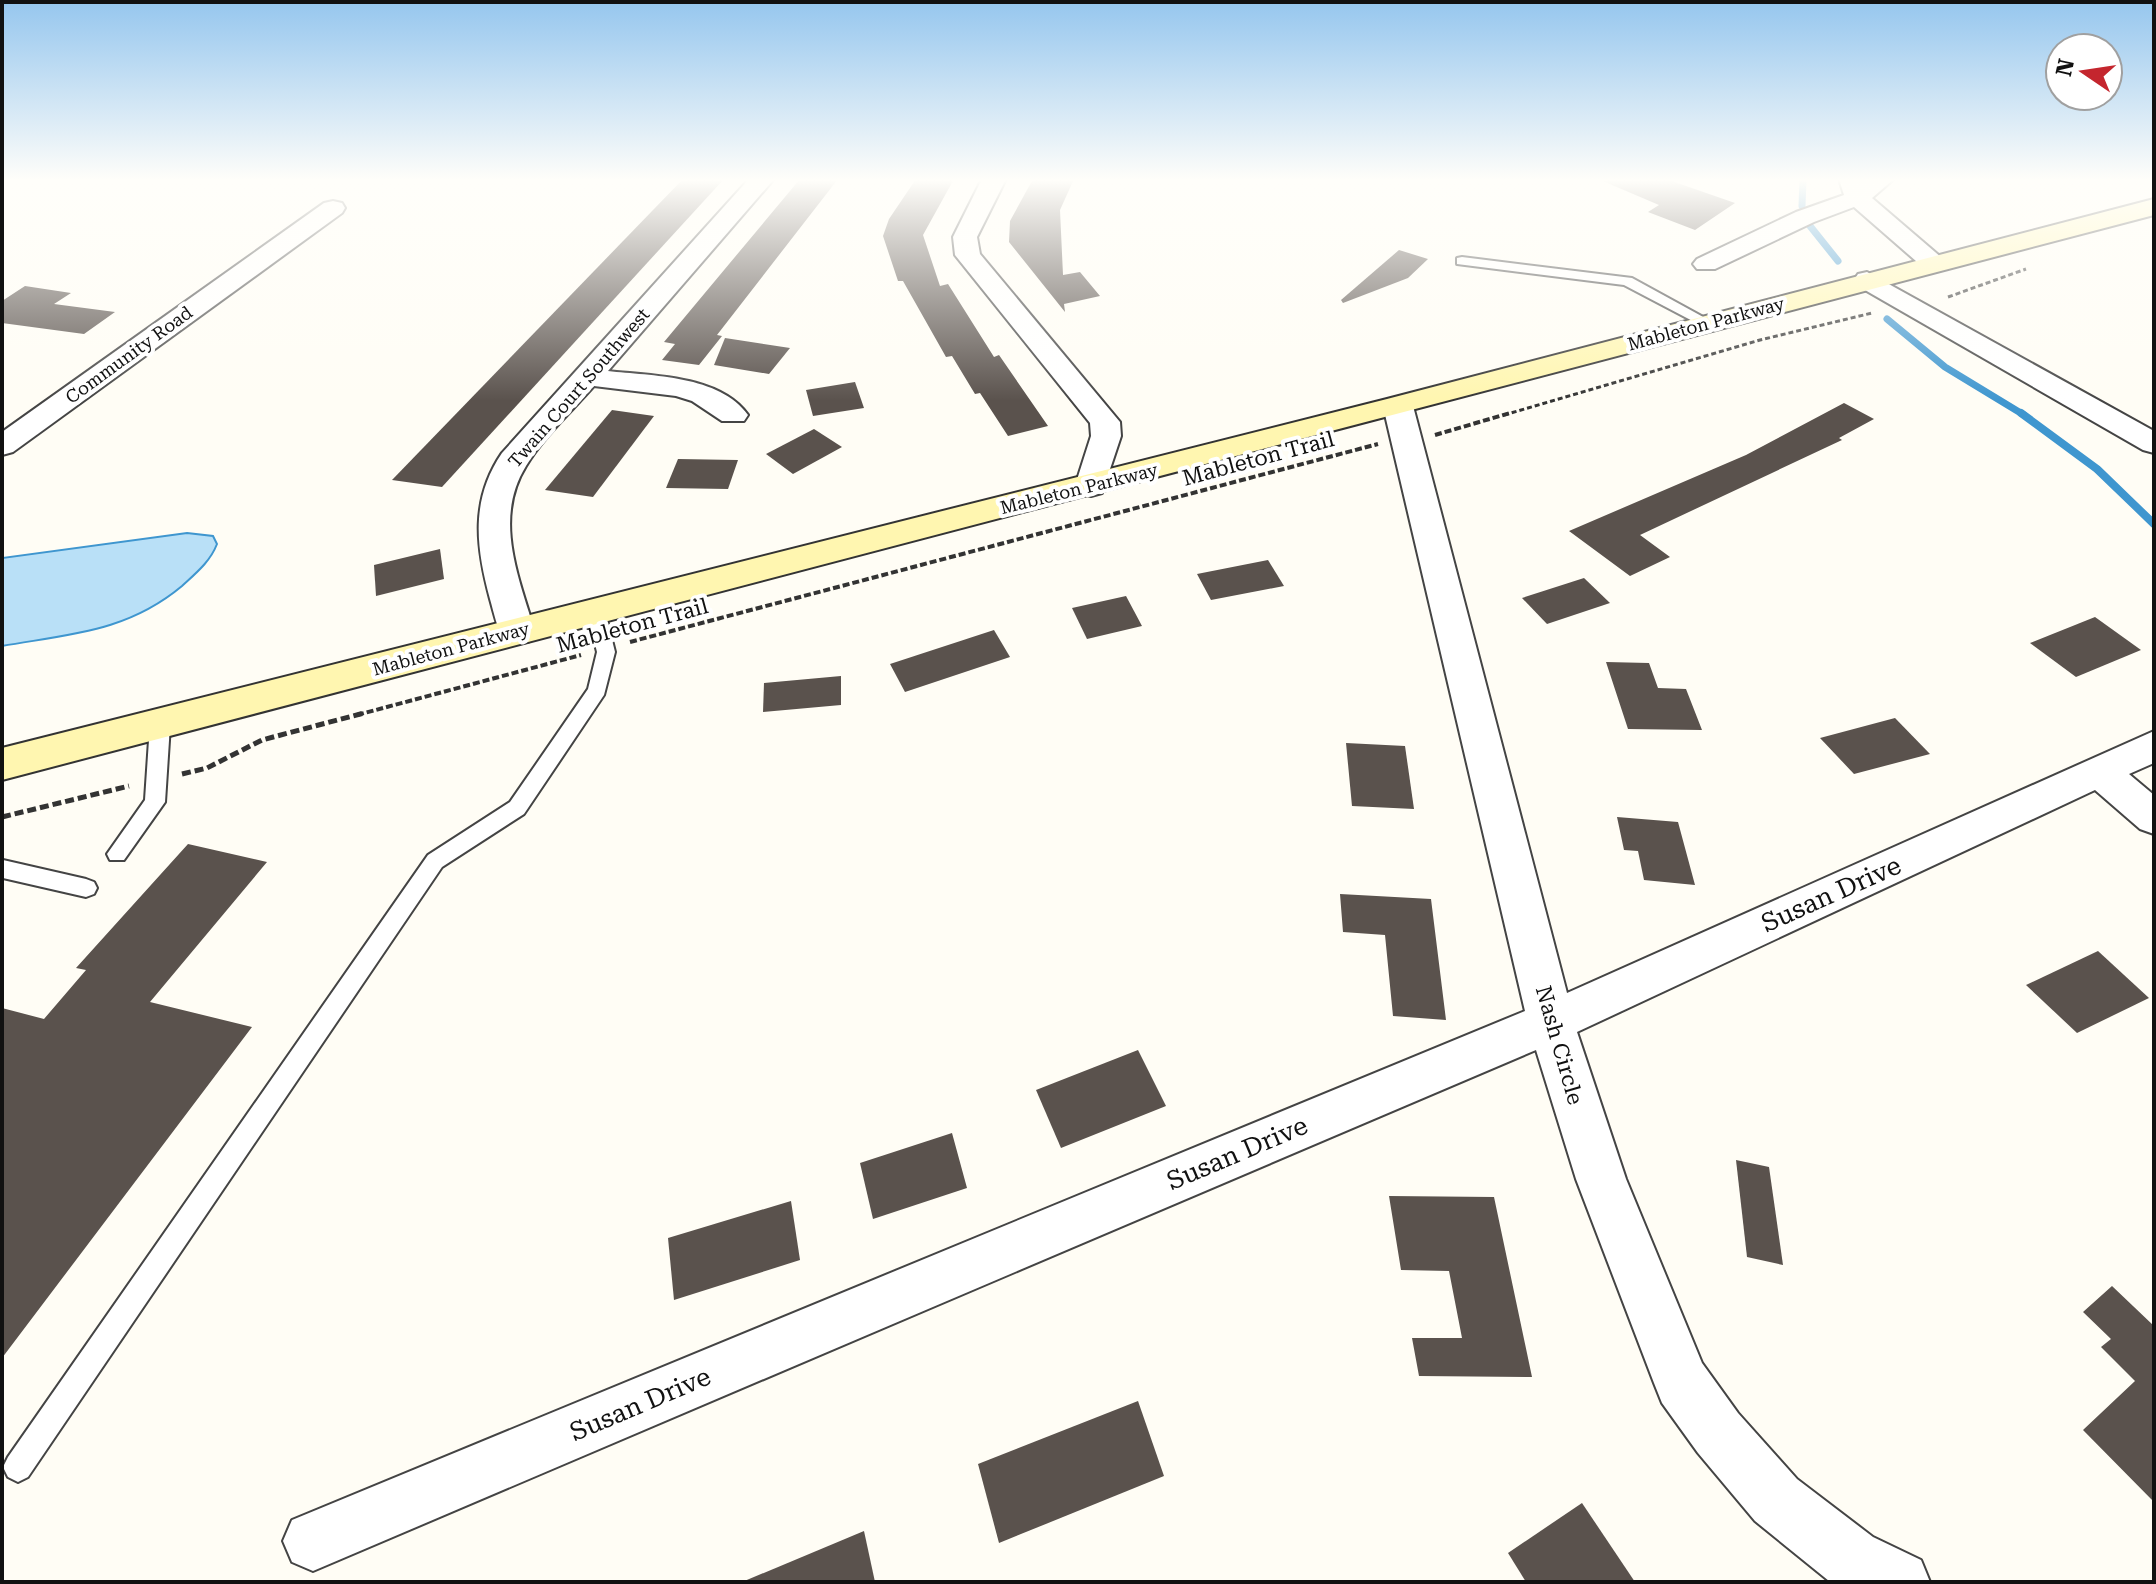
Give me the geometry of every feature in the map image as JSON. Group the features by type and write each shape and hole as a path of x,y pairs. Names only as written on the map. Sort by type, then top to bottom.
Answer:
{"main road":[{"name":"Mableton Parkway","path":"2,764 1091,486 1402,423 1709,324 1973,253"}],"street":[{"name":"Community Road","path":"2,446 271,253"},
{"name":"Twain Court Southwest","path":"517,632 490,522 499,482 513,460 698,253"},
{"path":"968,253 1105,422 1106,436 1091,486"},
{"path":"1706,264 1729,253"},
{"path":"1922,253 1933,263"},
{"path":"1867,280 2154,444"},
{"path":"590,377 679,388 702,395 733,415"},
{"name":"Nash Circle","path":"1402,423 1551,1022 1601,1179 1682,1383 1718,1433 1776,1500 1851,1559 1899,1582"},
{"name":"Susan Drive","path":"313,1541 1551,1022 2154,746"},
{"path":"2100,772 2154,818"}],"lane":[{"path":"1462,261 1627,281 1709,324"},
{"path":"18,1467 435,861 517,808 597,690 606,649 596,612"},
{"path":"117,854 155,802 160,725"},
{"path":"3,869 86,888"}],"path":[{"name":"Mableton Trail","path":"2,817 207,768 262,740 1346,451 1402,423 1448,433 1760,340 1940,300 2041,265"}],"water":[{"path":"187,533 213,536 217,544 202,567 161,601 140,613 97,629 2,646 2,558"}],"building":[{"path":"612,253 656,253 442,487 392,480"},
{"path":"738,253 781,253 717,335 722,336 699,365 662,360 675,344 664,342"},
{"path":"889,253 929,253 940,286 948,284 994,357 999,355 1048,426 1008,436 980,393 975,394 952,356 946,357 903,281 898,281"},
{"path":"1018,253 1062,253 1063,275 1080,272 1100,296 1064,304 1065,312"},
{"path":"1396,253 1428,259 1408,278 1343,303 1341,300"},
{"path":"25,286 71,293 54,304 115,312 84,334 2,323 2,301"},
{"path":"725,338 790,348 769,374 714,365"},
{"path":"855,382 864,408 813,416 806,390"},
{"path":"1844,403 1874,419 1839,438 1842,440 1640,535 1670,557 1630,576 1569,531 1746,455"},
{"path":"612,410 654,416 593,497 545,490"},
{"path":"814,429 842,447 793,474 766,454"},
{"path":"678,459 738,460 728,489 666,488"},
{"path":"440,549 444,579 376,596 374,565"},
{"path":"1268,560 1284,586 1211,600 1197,574"},
{"path":"1584,578 1610,603 1547,624 1522,598"},
{"path":"1126,596 1142,626 1087,639 1072,608"},
{"path":"2095,617 2141,650 2076,677 2030,643"},
{"path":"994,630 1010,657 905,692 890,664"},
{"path":"1606,662 1649,663 1658,688 1686,689 1702,730 1628,729"},
{"path":"841,676 841,705 763,712 764,683"},
{"path":"1895,718 1930,754 1854,774 1820,738"},
{"path":"1346,743 1405,746 1414,809 1352,806"},
{"path":"1617,817 1678,822 1695,885 1644,880 1638,851 1624,850"},
{"path":"188,844 267,862 150,1002 252,1027 2,1358 2,1008 44,1019 86,970 76,968"},
{"path":"1340,894 1431,899 1446,1020 1393,1016 1385,935 1343,932"},
{"path":"2098,951 2149,998 2077,1033 2026,985"},
{"path":"1138,1050 1166,1106 1061,1148 1036,1090"},
{"path":"952,1133 967,1188 873,1219 860,1163"},
{"path":"1736,1160 1769,1167 1783,1265 1747,1257"},
{"path":"1389,1196 1494,1197 1532,1377 1419,1376 1412,1338 1462,1338 1449,1271 1401,1270"},
{"path":"791,1201 800,1260 674,1300 668,1238"},
{"path":"2112,1286 2154,1326 2154,1502 2083,1430 2135,1381 2101,1347 2111,1339 2083,1312"},
{"path":"1138,1401 1164,1476 999,1543 978,1464"},
{"path":"1582,1503 1635,1582 1526,1582 1508,1553"},
{"path":"864,1531 875,1582 742,1582"}],"waterway":[{"path":"1832,253 1838,261"},
{"path":"1887,319 1945,367 2022,414"},
{"path":"2022,414 2097,469 2154,524"}]}
